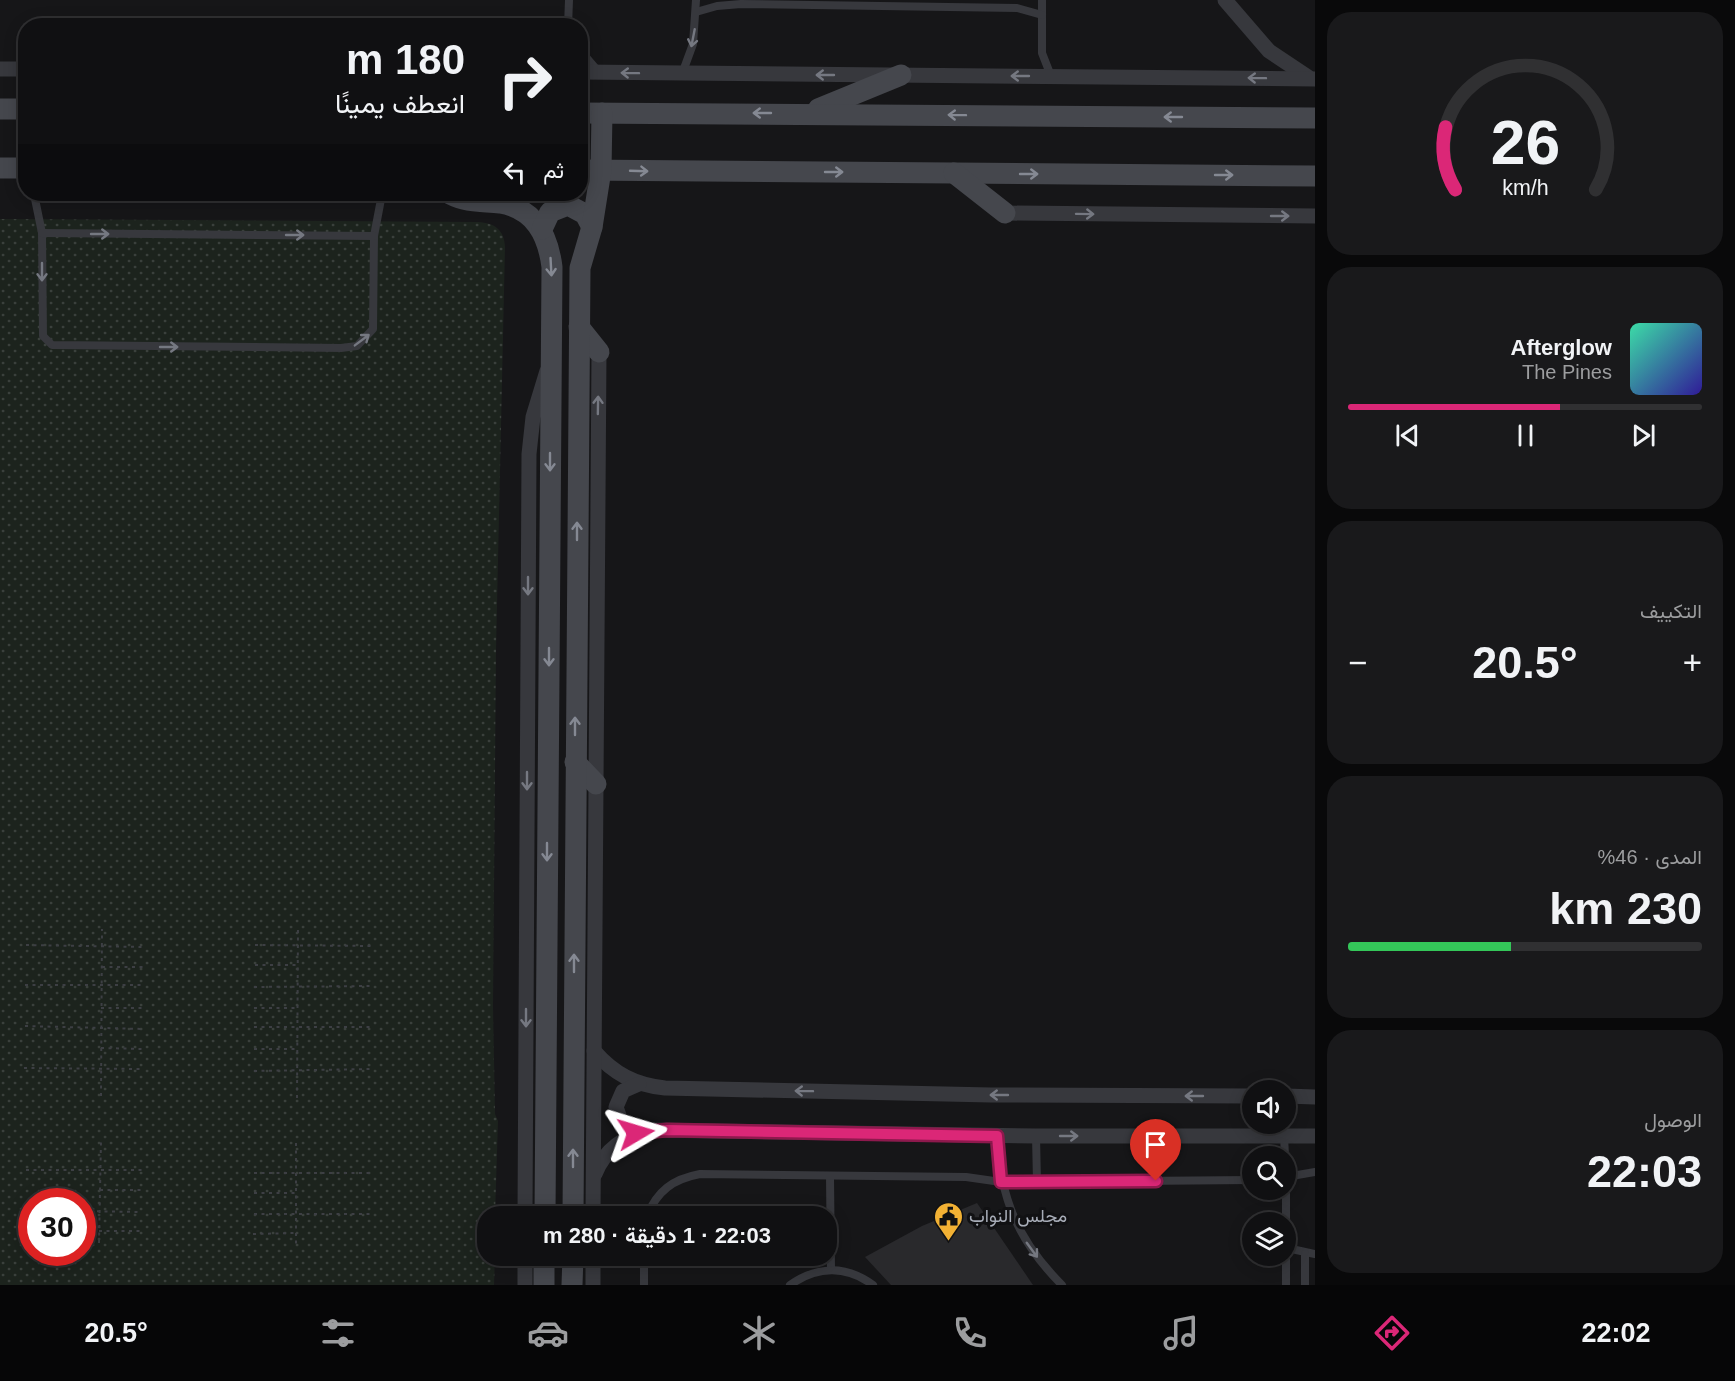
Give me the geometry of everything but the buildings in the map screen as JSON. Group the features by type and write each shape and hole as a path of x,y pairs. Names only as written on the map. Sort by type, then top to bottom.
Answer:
{"street":[{"path":"1225,0 1269,51 1313,79"},
{"path":"0,69 18,69"},
{"path":"588,72 1313,79"},
{"path":"808,113 901,75"},
{"path":"0,109 18,109"},
{"path":"588,113 1315,118"},
{"path":"573,1206 580,268 592,227 591,170 602,114"},
{"path":"0,169 18,169"},
{"path":"591,170 1315,176"},
{"path":"954,173 1005,213 1315,216"},
{"path":"471,201 514,206 526,213 542,229 550,249 552,267 544,1206"},
{"path":"542,229 550,212 568,205 585,214 592,227"},
{"path":"579,327 599,352 593,1206"},
{"path":"525,1206 529,454 533,417 551,363"},
{"path":"575,762 596,784"},
{"path":"594,1051 614,1071 639,1084 665,1088 921,1094 1242,1096"},
{"path":"636,1133 621,1124 616,1107 624,1091 639,1084"},
{"path":"1296,1096 1315,1097"},
{"path":"593,1180 603,1159 612,1148 636,1133 667,1130 997,1136 1315,1136"},
{"path":"525,1266 525,1285"},
{"path":"544,1266 544,1285"},
{"path":"572,1285 573,1266"},
{"path":"593,1266 593,1285"}],"lane":[{"path":"569,0 569,18"},
{"path":"682,74 693,44 696,0"},
{"path":"1042,0 1042,53 1051,76"},
{"path":"696,12 717,6 741,4 1017,8 1042,15"},
{"path":"588,59 599,72"},
{"path":"35,201 42,233 42,330 46,342 52,345 235,348 349,348 364,341 375,321 374,236 381,201"},
{"path":"42,233 374,236"},
{"path":"997,1136 1001,1182 1013,1218 1026,1242 1062,1285"},
{"path":"1036,1136 1037,1182"},
{"path":"1284,1137 1284,1146"},
{"path":"1296,1177 1315,1172"},
{"path":"653,1206 661,1192 685,1177 700,1174 966,1177 1001,1182 1242,1180"},
{"path":"830,1177 831,1269"},
{"path":"1296,1251 1315,1254"},
{"path":"1305,1254 1305,1285"},
{"path":"644,1266 644,1285"},
{"path":"1286,1285 1287,1266"},
{"path":"790,1285 816,1271 831,1269 855,1274 873,1285"}],"path":[{"path":"297,1098 298,928"},
{"path":"101,1096 102,929"},
{"path":"26,945 144,947"},
{"path":"255,945 372,946"},
{"path":"255,965 298,965"},
{"path":"102,967 144,967"},
{"path":"25,985 144,985"},
{"path":"255,987 372,986"},
{"path":"101,1008 144,1008"},
{"path":"255,1008 298,1008"},
{"path":"25,1026 143,1029"},
{"path":"254,1027 372,1027"},
{"path":"101,1047 143,1049"},
{"path":"254,1049 297,1049"},
{"path":"24,1068 143,1069"},
{"path":"254,1071 372,1069"},
{"path":"99,1243 101,1140"},
{"path":"296,1143 296,1246"},
{"path":"26,1170 142,1170"},
{"path":"254,1173 372,1173"},
{"path":"100,1190 141,1190"},
{"path":"254,1193 296,1193"},
{"path":"96,1212 140,1212"},
{"path":"254,1214 371,1214"},
{"path":"99,1231 140,1231"},
{"path":"253,1234 296,1233"}],"shaded area":[{"path":"0,219 478,222 498,228 503,236 505,247 496,650 493,1006 495,1114 498,1121 495,1206 477,1206 477,1266 495,1266 494,1285 0,1285"}],"place":[{"name":"مجلس النواب","path":"948,1242"}],"route":[{"path":"636,1133 667,1130 997,1136 1001,1182 1156,1181"}]}
